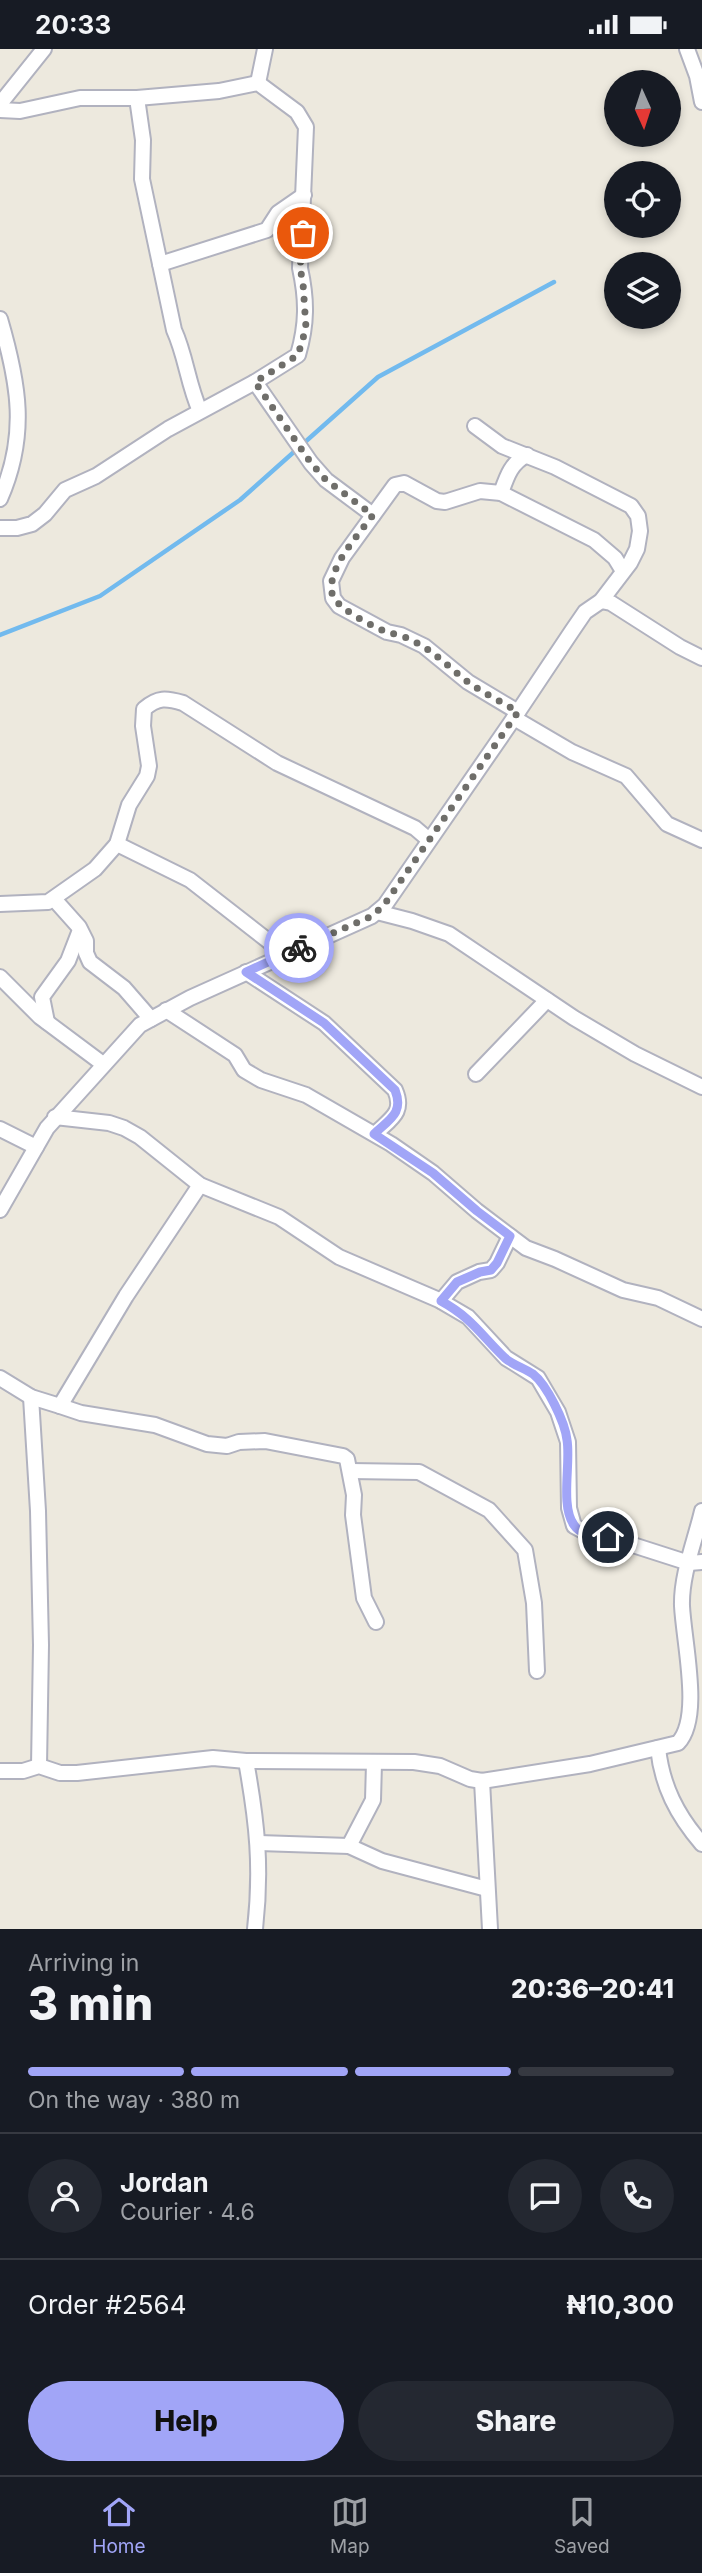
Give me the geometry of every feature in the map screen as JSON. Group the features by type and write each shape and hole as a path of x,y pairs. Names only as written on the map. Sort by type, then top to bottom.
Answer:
{"street":[{"path":"0,104 44,49"},
{"path":"258,83 265,49"},
{"path":"687,49 697,76 702,102"},
{"path":"0,110 19,111 80,99 137,98 219,91 258,83 297,112 306,127 300,268 306,328 298,355 139,446 96,476 65,490 45,514 32,524 17,528 0,528"},
{"path":"137,98 143,140 142,179 174,330 181,344 191,391 200,411"},
{"path":"160,264 267,230 278,213 304,195"},
{"path":"0,322 15,382 20,417 9,479 0,499"},
{"path":"255,382 311,463 326,480 373,515"},
{"path":"0,1210 55,1117 140,1025 246,972 372,916 384,905 585,613 601,601 630,563 637,549 640,531 638,516 631,506 527,455 502,446 475,426"},
{"path":"500,493 511,468 527,455"},
{"path":"623,571 615,558 594,540 500,493 480,491 444,502 399,482 342,558 331,581 333,598 339,606 387,632 401,635 424,646 468,682 572,752 626,776 667,824 702,840"},
{"path":"601,601 611,603 702,658"},
{"path":"0,904 32,904 54,899 95,869 117,844 129,805 147,776 149,766 143,726 144,709 155,699 166,698 183,703 277,763 405,823 429,839"},
{"path":"117,844 190,880 285,954"},
{"path":"54,899 80,930 86,941 86,953 90,962 124,988 151,1019"},
{"path":"377,912 449,934 547,1000 635,1054 702,1087"},
{"path":"47,1022 42,997 68,961 80,930"},
{"path":"246,972 324,1023 395,1090 400,1104 397,1111 374,1134"},
{"path":"0,977 47,1022 103,1064"},
{"path":"476,1074 547,1000"},
{"path":"166,1010 235,1055 244,1070 261,1080 306,1095 374,1134 433,1173 526,1248 623,1290 658,1298 702,1319"},
{"path":"55,1117 109,1123 124,1128 140,1137 200,1185 279,1217 351,1263 441,1301 468,1317 506,1358 538,1378 561,1419 568,1442 569,1509 574,1526 592,1535 696,1562"},
{"path":"0,1129 36,1147"},
{"path":"60,1406 126,1296 200,1185"},
{"path":"441,1301 457,1282 491,1270 510,1236"},
{"path":"0,1378 31,1397 81,1413 155,1425 217,1446 265,1441 340,1454 347,1459 350,1471 364,1598 376,1622"},
{"path":"31,1397 38,1511 41,1645 39,1766"},
{"path":"350,1471 419,1472 489,1510 525,1551 534,1603 537,1671"},
{"path":"0,1771 11,1773 39,1766 61,1773 77,1773 213,1758 246,1761 414,1762 440,1766 470,1779 482,1781 590,1764 678,1743 688,1738 697,1711 696,1671 686,1634 682,1605 696,1562 702,1511"},
{"path":"658,1748 663,1778 673,1803 702,1844"},
{"path":"246,1761 259,1843 259,1892 255,1929"},
{"path":"349,1846 373,1800 374,1763"},
{"path":"482,1781 489,1929"},
{"path":"259,1843 349,1846 382,1861 487,1889"}],"waterway":[{"path":"0,635 100,596 240,500 378,377 554,282"}],"way so far":[{"path":"299,948 372,916 384,905 518,712 468,682 424,646 401,635 387,632 339,606 333,598 331,581 335,572 373,515 326,480 270,407 255,382 298,355 306,328 300,268 303,233"}],"route":[{"path":"299,948 246,972 324,1023 395,1090 400,1104 397,1111 374,1134 433,1173 510,1236 491,1270 457,1282 441,1301 468,1317 506,1358 532,1373 540,1382 558,1412 568,1442 569,1509 574,1526 592,1535 608,1537"}]}
